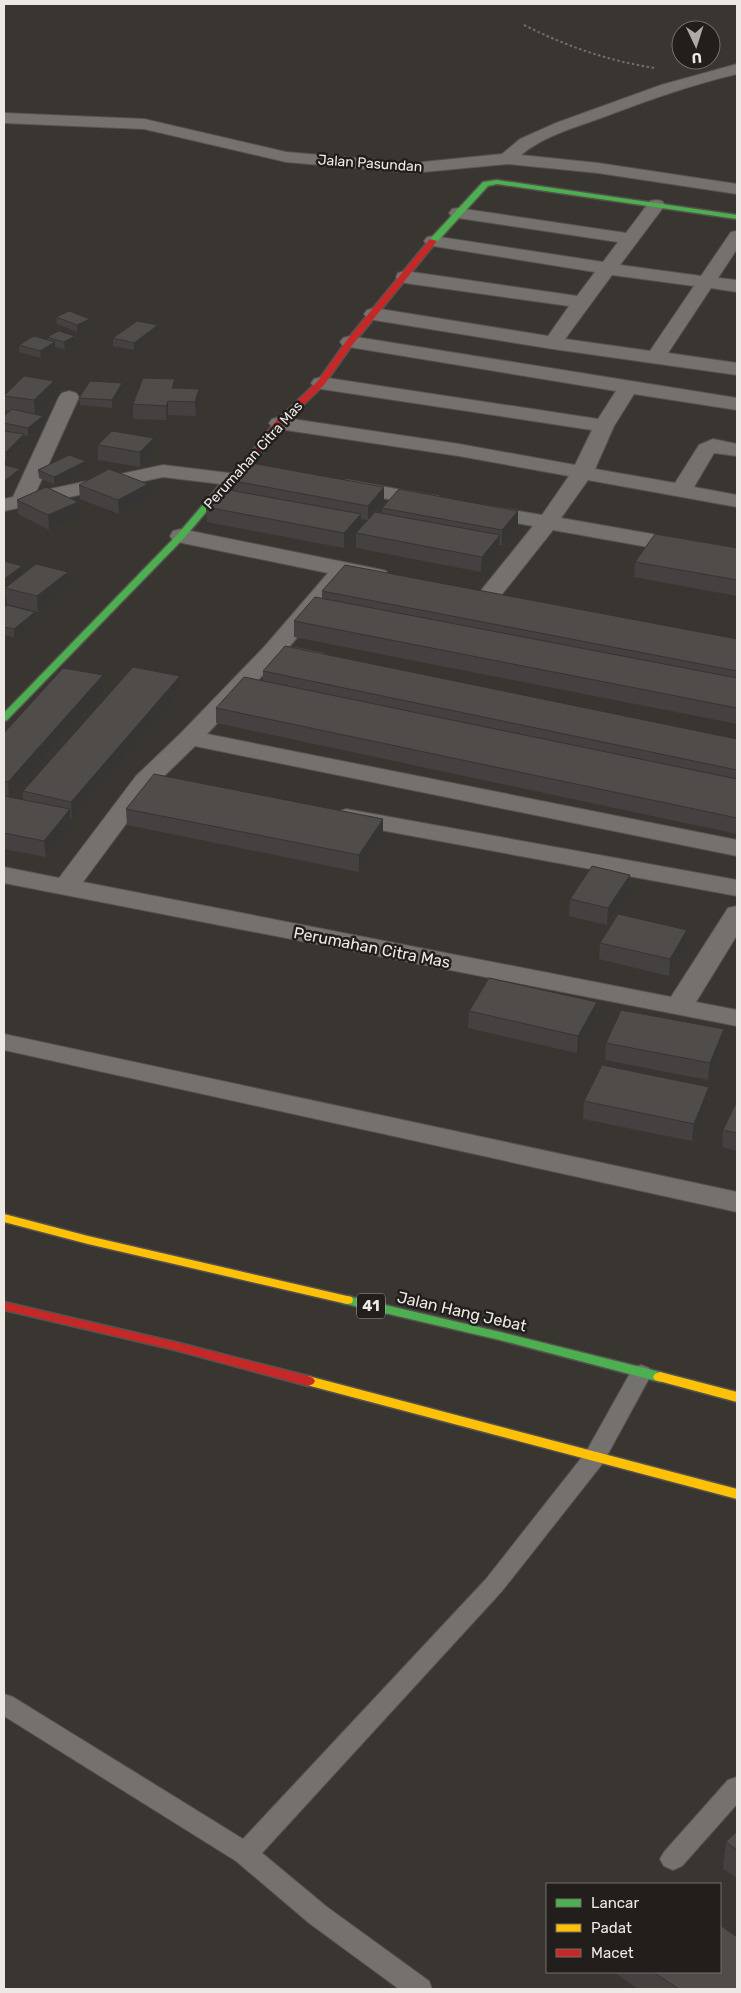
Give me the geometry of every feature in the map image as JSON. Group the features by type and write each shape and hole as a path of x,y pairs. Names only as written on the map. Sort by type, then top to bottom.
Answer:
{"main road":[{"name":"Perumahan Citra Mas","path":"4,718 246,472 279,423 321,383 350,342 405,277 433,240 489,182 656,205"},
{"path":"656,205 737,217"},
{"name":"Jalan Hang Jebat","path":"4,1218 88,1240 500,1336 737,1397"},
{"path":"4,1306 175,1346 737,1494"}],"street":[{"path":"507,159 515,150 537,137 700,77 737,69"},
{"name":"Jalan Pasundan","path":"4,118 144,124 286,157 413,168 507,159 598,168 737,189"},
{"path":"553,343 580,302 609,269 656,205"},
{"path":"458,213 632,238"},
{"path":"656,357 737,236"},
{"path":"433,240 609,269 737,286"},
{"path":"405,277 580,302"},
{"path":"374,314 553,343 737,369"},
{"path":"350,342 737,404"},
{"path":"321,383 604,426"},
{"path":"487,598 547,523 582,473 604,426 629,386"},
{"path":"13,503 69,397"},
{"path":"279,423 459,450 737,501"},
{"path":"680,492 706,449 714,445 737,450"},
{"path":"13,503 163,471 246,472"},
{"path":"330,483 737,556"},
{"path":"181,536 400,580"},
{"path":"66,887 145,781 190,738 273,651 343,569"},
{"path":"273,651 341,664"},
{"path":"190,738 737,848"},
{"path":"145,781 174,786"},
{"path":"320,812 737,888"},
{"name":"Perumahan Citra Mas","path":"4,874 737,1018"},
{"path":"679,1006 737,914"},
{"path":"4,1042 737,1202"}],"lane":[{"path":"245,1854 494,1585 595,1457 641,1373"},
{"path":"4,1704 245,1854 318,1915 418,1989"},
{"path":"673,1859 737,1787"}],"path":[{"path":"524,25 558,42 605,60 679,71 700,77"}],"building":[{"path":"69,311 90,319 77,325 56,317"},
{"path":"137,321 158,325 134,343 113,338"},
{"path":"59,331 75,336 64,342 47,337"},
{"path":"34,336 55,342 40,351 19,345"},
{"path":"24,376 54,381 34,400 4,396"},
{"path":"143,378 175,379 172,388 199,389 195,402 168,401 166,406 133,404"},
{"path":"90,381 122,383 112,400 79,398"},
{"path":"12,409 43,416 28,428 4,423 4,416"},
{"path":"4,431 24,434 6,452 4,452"},
{"path":"112,431 154,438 140,452 98,445"},
{"path":"69,455 86,461 54,477 38,470"},
{"path":"251,463 384,487 368,506 234,481"},
{"path":"4,465 20,469 4,481"},
{"path":"109,469 148,484 118,500 79,485"},
{"path":"46,487 78,502 48,515 17,500"},
{"path":"224,489 361,514 344,533 206,507"},
{"path":"399,489 518,511 502,530 382,508"},
{"path":"375,512 500,535 482,557 356,533"},
{"path":"655,534 737,548 737,580 635,562"},
{"path":"4,561 22,566 4,579"},
{"path":"36,564 68,572 37,596 5,588"},
{"path":"345,565 737,639 737,671 322,591"},
{"path":"315,597 737,678 737,708 294,621"},
{"path":"7,605 35,612 14,629 4,627 4,608"},
{"path":"285,646 737,739 737,770 263,671"},
{"path":"133,667 180,676 71,802 23,791"},
{"path":"63,668 103,675 8,782 4,781 4,733"},
{"path":"244,677 737,779 737,818 216,708"},
{"path":"154,774 383,819 359,855 126,809"},
{"path":"4,796 70,809 44,841 4,833"},
{"path":"592,866 630,875 608,908 570,899"},
{"path":"618,914 687,930 670,959 600,943"},
{"path":"489,978 597,1002 578,1036 469,1011"},
{"path":"621,1010 724,1029 710,1063 606,1043"},
{"path":"602,1065 709,1087 694,1124 584,1101"},
{"path":"737,1101 737,1133 723,1130"},
{"path":"737,1831 737,1850 726,1842"},
{"path":"721,1926 737,1937 737,1989 679,1989 655,1973 721,1973"}],"traffic: fast":[{"path":"433,241 486,184 497,182 737,217"},
{"path":"4,718 181,536 221,489"},
{"path":"347,1300 500,1336 660,1377"}],"traffic: slow":[{"path":"4,1218 88,1240 347,1300"},
{"path":"660,1377 737,1397"},
{"path":"308,1381 737,1494"}],"traffic: jam":[{"path":"221,489 244,467 279,423 321,383 350,342 433,241"},
{"path":"4,1306 175,1346 308,1381"}]}
